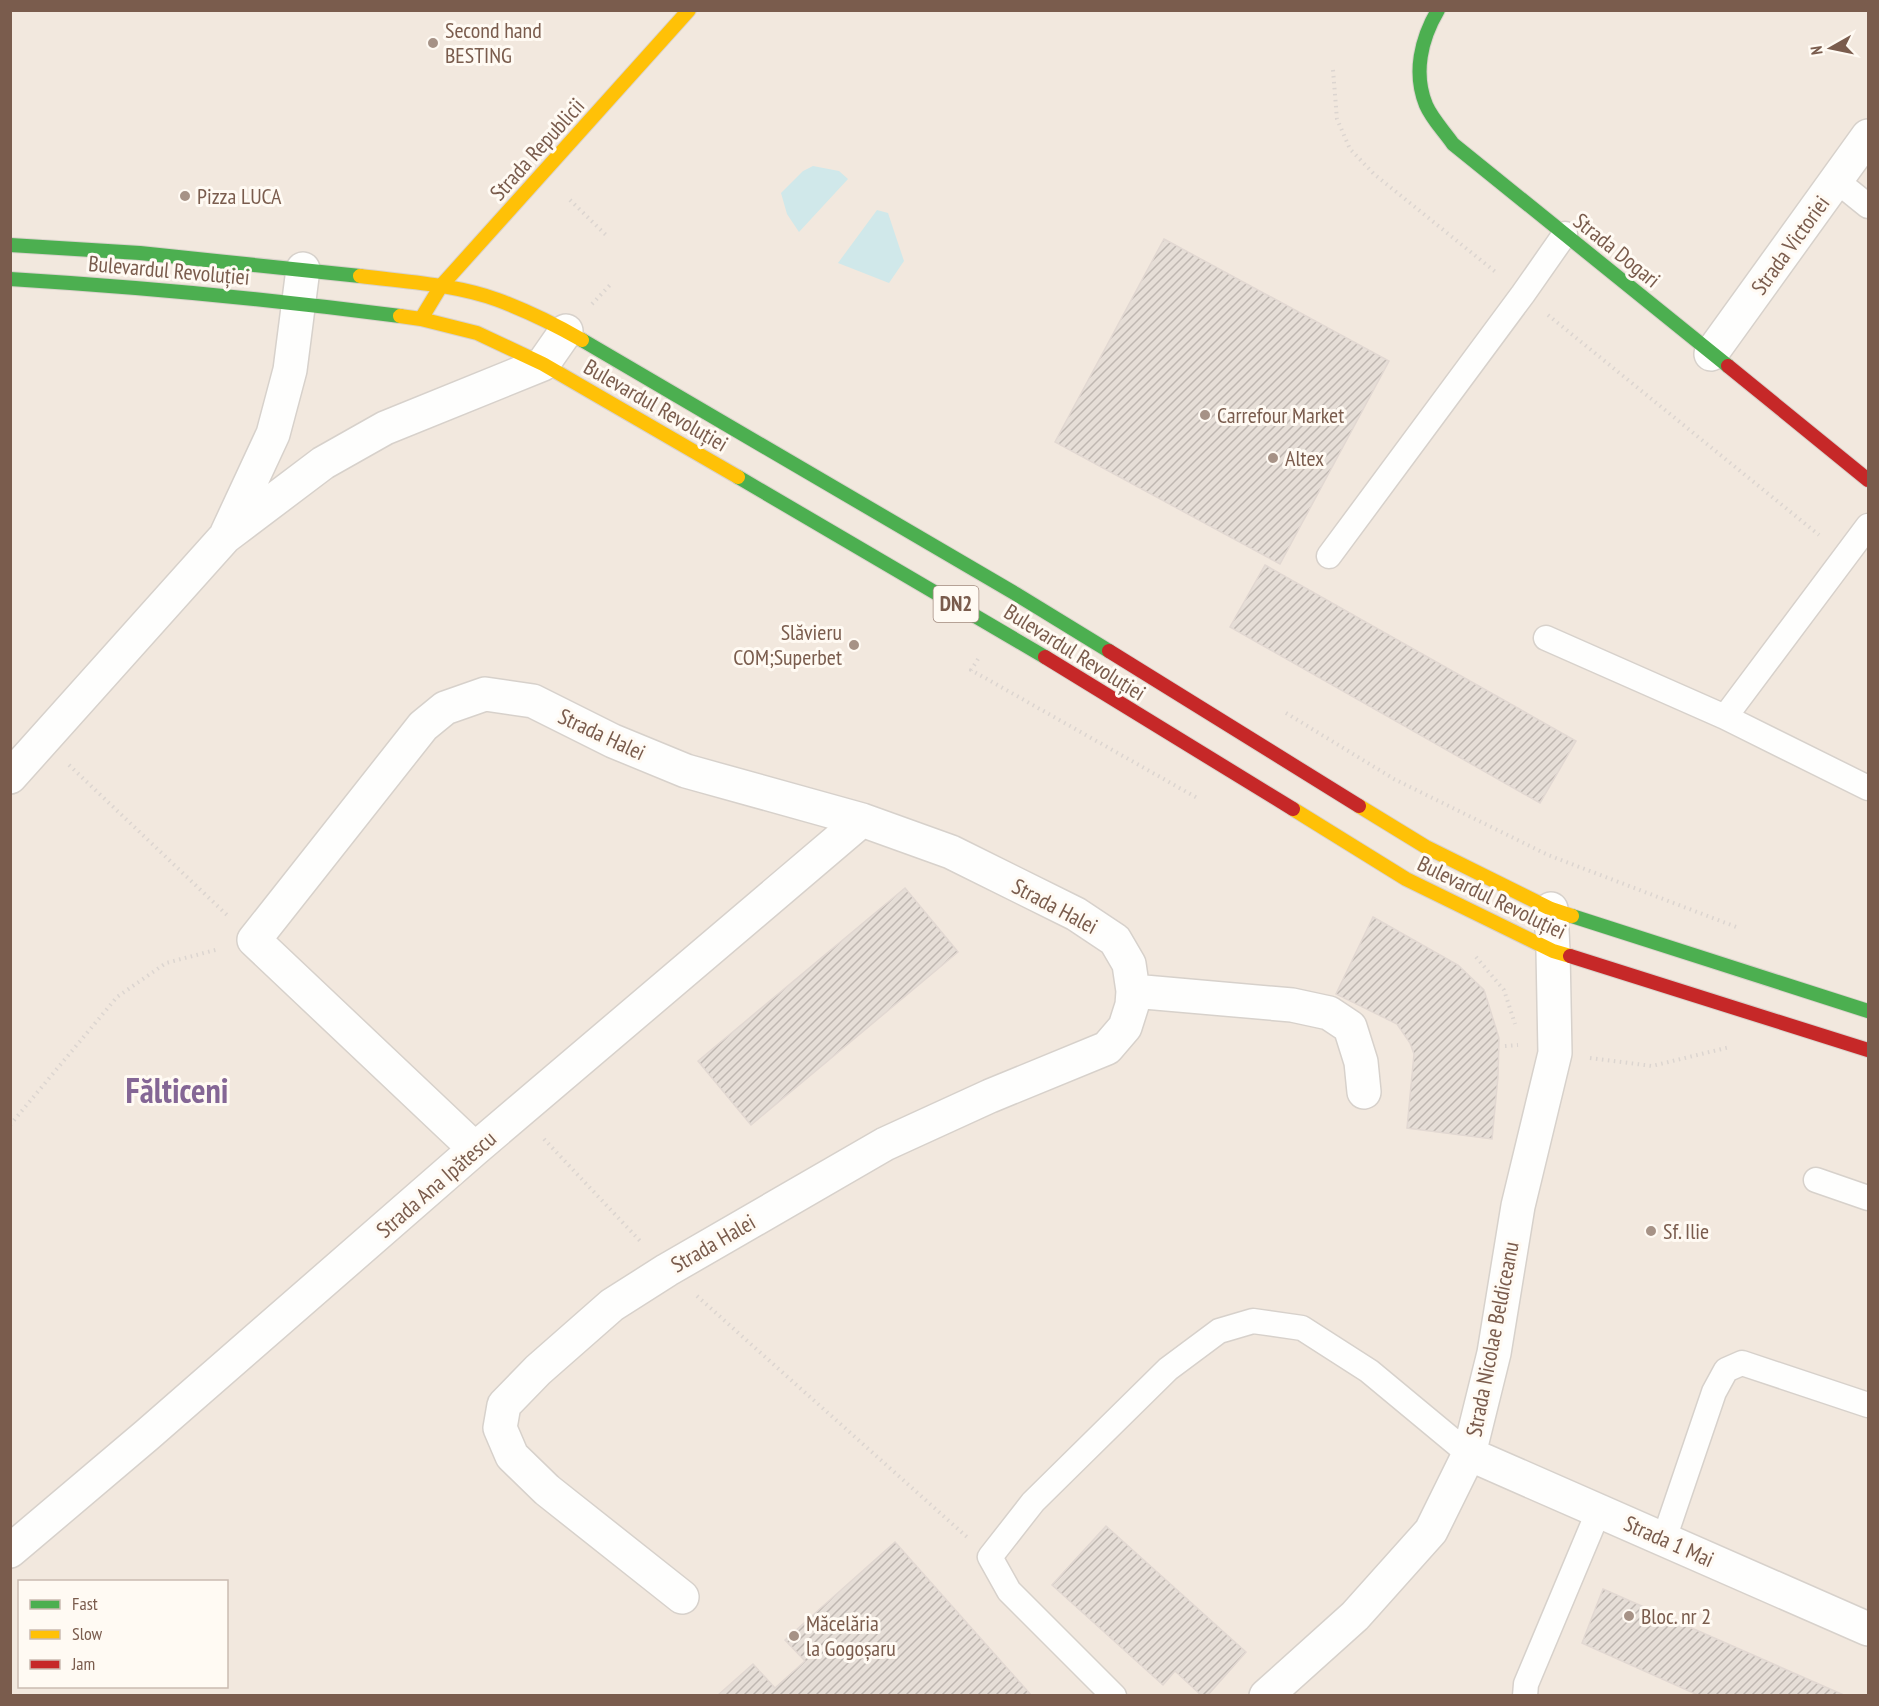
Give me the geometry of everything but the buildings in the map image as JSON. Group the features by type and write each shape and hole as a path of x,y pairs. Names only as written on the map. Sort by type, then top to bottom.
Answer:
{"main road":[{"name":"Strada Republicii","path":"421,320 441,286 689,10"},
{"name":"Strada Dogari","path":"1438,10 1420,47 1420,81 1426,105 1453,144 1869,480"},
{"name":"Bulevardul Revoluției","path":"10,245 140,253 303,268 441,286 497,300 566,331 1016,594 1426,847 1551,909 1869,1011"},
{"name":"Bulevardul Revoluției","path":"10,279 120,286 299,303 421,320 477,333 543,364 996,627 1406,879 1553,951 1869,1050"}],"street":[{"name":"Strada Victoriei","path":"1711,354 1869,136"},
{"path":"225,537 273,434 290,370 303,268"},
{"path":"10,777 225,537 323,463 385,428 543,364 566,331"},
{"name":"Strada Halei","path":"254,940 423,726 445,708 485,694 533,701 613,741 687,771 862,820 951,852 1076,914 1115,940 1129,964 1133,991 1132,1005 1125,1027 1107,1048 990,1096 885,1144 667,1270 612,1305 538,1370 504,1405 500,1428 512,1456 547,1490 682,1597"},
{"name":"Strada Ana Ipătescu","path":"10,1551 147,1435 475,1149 862,820"},
{"name":"Strada Nicolae Beldiceanu","path":"1266,1695 1355,1616 1431,1531 1469,1454 1494,1353 1518,1206 1555,1053 1551,909"},
{"path":"254,940 475,1149"},
{"path":"1133,991 1292,1005 1329,1013 1350,1027 1361,1062 1364,1092"},
{"name":"Strada 1 Mai","path":"1469,1454 1869,1629"}],"lane":[{"path":"1837,181 1869,206"},
{"path":"1329,556 1565,234"},
{"path":"1725,717 1869,526"},
{"path":"1546,638 1725,717 1869,788"},
{"path":"1816,1180 1869,1198"},
{"path":"1114,1695 1009,1591 990,1557 1033,1502 1168,1369 1218,1331 1254,1321 1302,1328 1370,1371 1469,1454"},
{"path":"1664,1539 1714,1392 1726,1370 1742,1363 1869,1405"},
{"path":"1525,1695 1526,1684 1599,1510"}],"path":[{"path":"1333,70 1337,119 1350,149 1374,174 1846,557"},
{"path":"542,174 608,237"},
{"path":"42,740 254,940"},
{"path":"10,1125 117,997 166,963 254,940"},
{"path":"1505,1046 1522,1045 1555,1053 1652,1066 1737,1045"},
{"path":"519,1113 667,1270 990,1557"}],"shaded area":[{"path":"11,11 1868,11 1868,1695 11,1696"}],"water":[{"path":"813,166 839,171 848,179 799,232 787,214 781,193 803,171"},
{"path":"877,210 888,213 904,261 889,283 838,263"}],"traffic: fast":[{"path":"1438,10 1423,44 1420,81 1426,105 1453,144 1728,366"},
{"path":"10,245 140,253 360,276"},
{"path":"10,279 205,294 400,316"},
{"path":"582,340 1016,594 1109,651"},
{"path":"738,477 1045,657"},
{"path":"1572,916 1868,1011"}],"traffic: slow":[{"path":"421,319 441,286 689,10"},
{"path":"360,276 464,290 498,300 582,340"},
{"path":"400,316 477,333 543,364 738,477"},
{"path":"1359,806 1426,847 1551,909 1572,916"},
{"path":"1293,809 1406,879 1553,951 1570,956"}],"traffic: jam":[{"path":"1728,366 1868,480"},
{"path":"1109,651 1359,806"},
{"path":"1045,657 1293,809"},
{"path":"1570,956 1868,1050"}],"place":[{"name":"Second hand BESTING","path":"433,43"},
{"name":"Pizza LUCA","path":"185,196"},
{"name":"Carrefour Market","path":"1205,415"},
{"name":"Altex","path":"1273,458"},
{"name":"Slăvieru COM;Superbet","path":"854,645"},
{"name":"Sf. Ilie","path":"1651,1231"},
{"name":"Bloc. nr 2","path":"1629,1616"},
{"name":"Măcelăria la Gogoșaru","path":"794,1636"}],"district":[{"name":"Fălticeni","path":"177,1091"}]}
